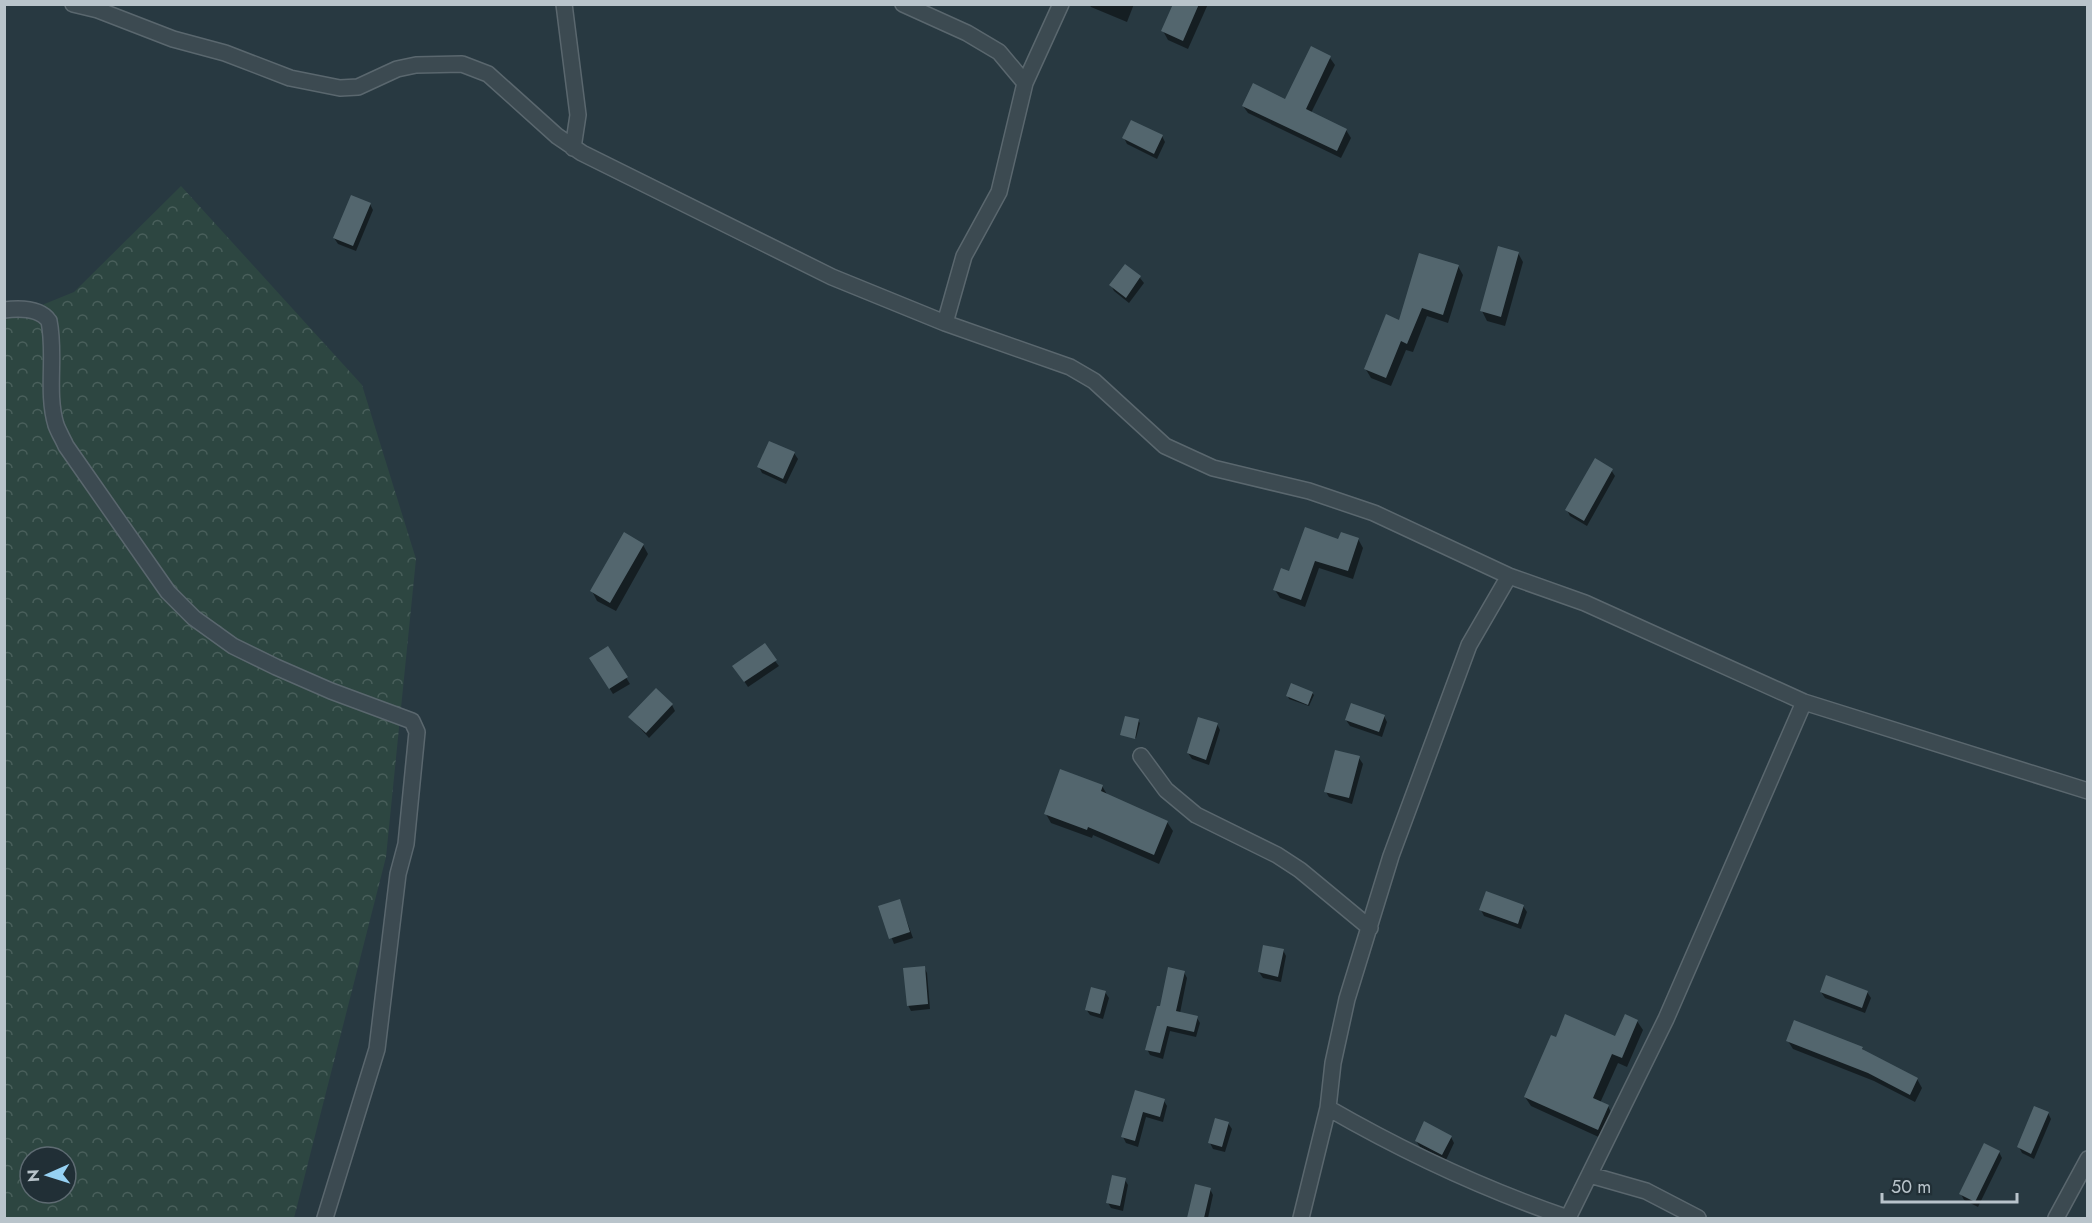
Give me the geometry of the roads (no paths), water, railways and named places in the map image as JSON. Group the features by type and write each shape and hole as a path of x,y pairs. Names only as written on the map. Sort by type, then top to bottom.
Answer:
{"street":[{"path":"73,4 98,10 173,39 225,53 290,78 340,88 358,87 397,69 416,65 462,64 488,74 548,129 573,148 832,277 945,323 1070,367 1094,381 1165,446 1213,468 1309,491 1374,513 1509,576 1585,603 1804,702 2088,791"},
{"path":"564,4 578,115 573,148"},
{"path":"903,4 967,33 999,52 1025,83"},
{"path":"945,323 964,256 999,192 1025,83 1061,4"},
{"path":"4,310 38,311 49,321 54,405 60,434 66,446 168,592 195,618 233,646 331,691 412,721 416,728 407,836 398,874 377,1049 325,1218"},
{"path":"1301,1218 1328,1108 1339,1032 1355,969 1392,856 1469,645 1509,576"},
{"path":"1328,1108 1393,1145 1510,1199 1568,1218 1666,1019 1804,702"},
{"path":"1141,756 1166,790 1196,815 1277,855 1300,870 1370,928"},
{"path":"2056,1218 2088,1159"},
{"path":"1590,1175 1646,1191 1698,1218"}]}
